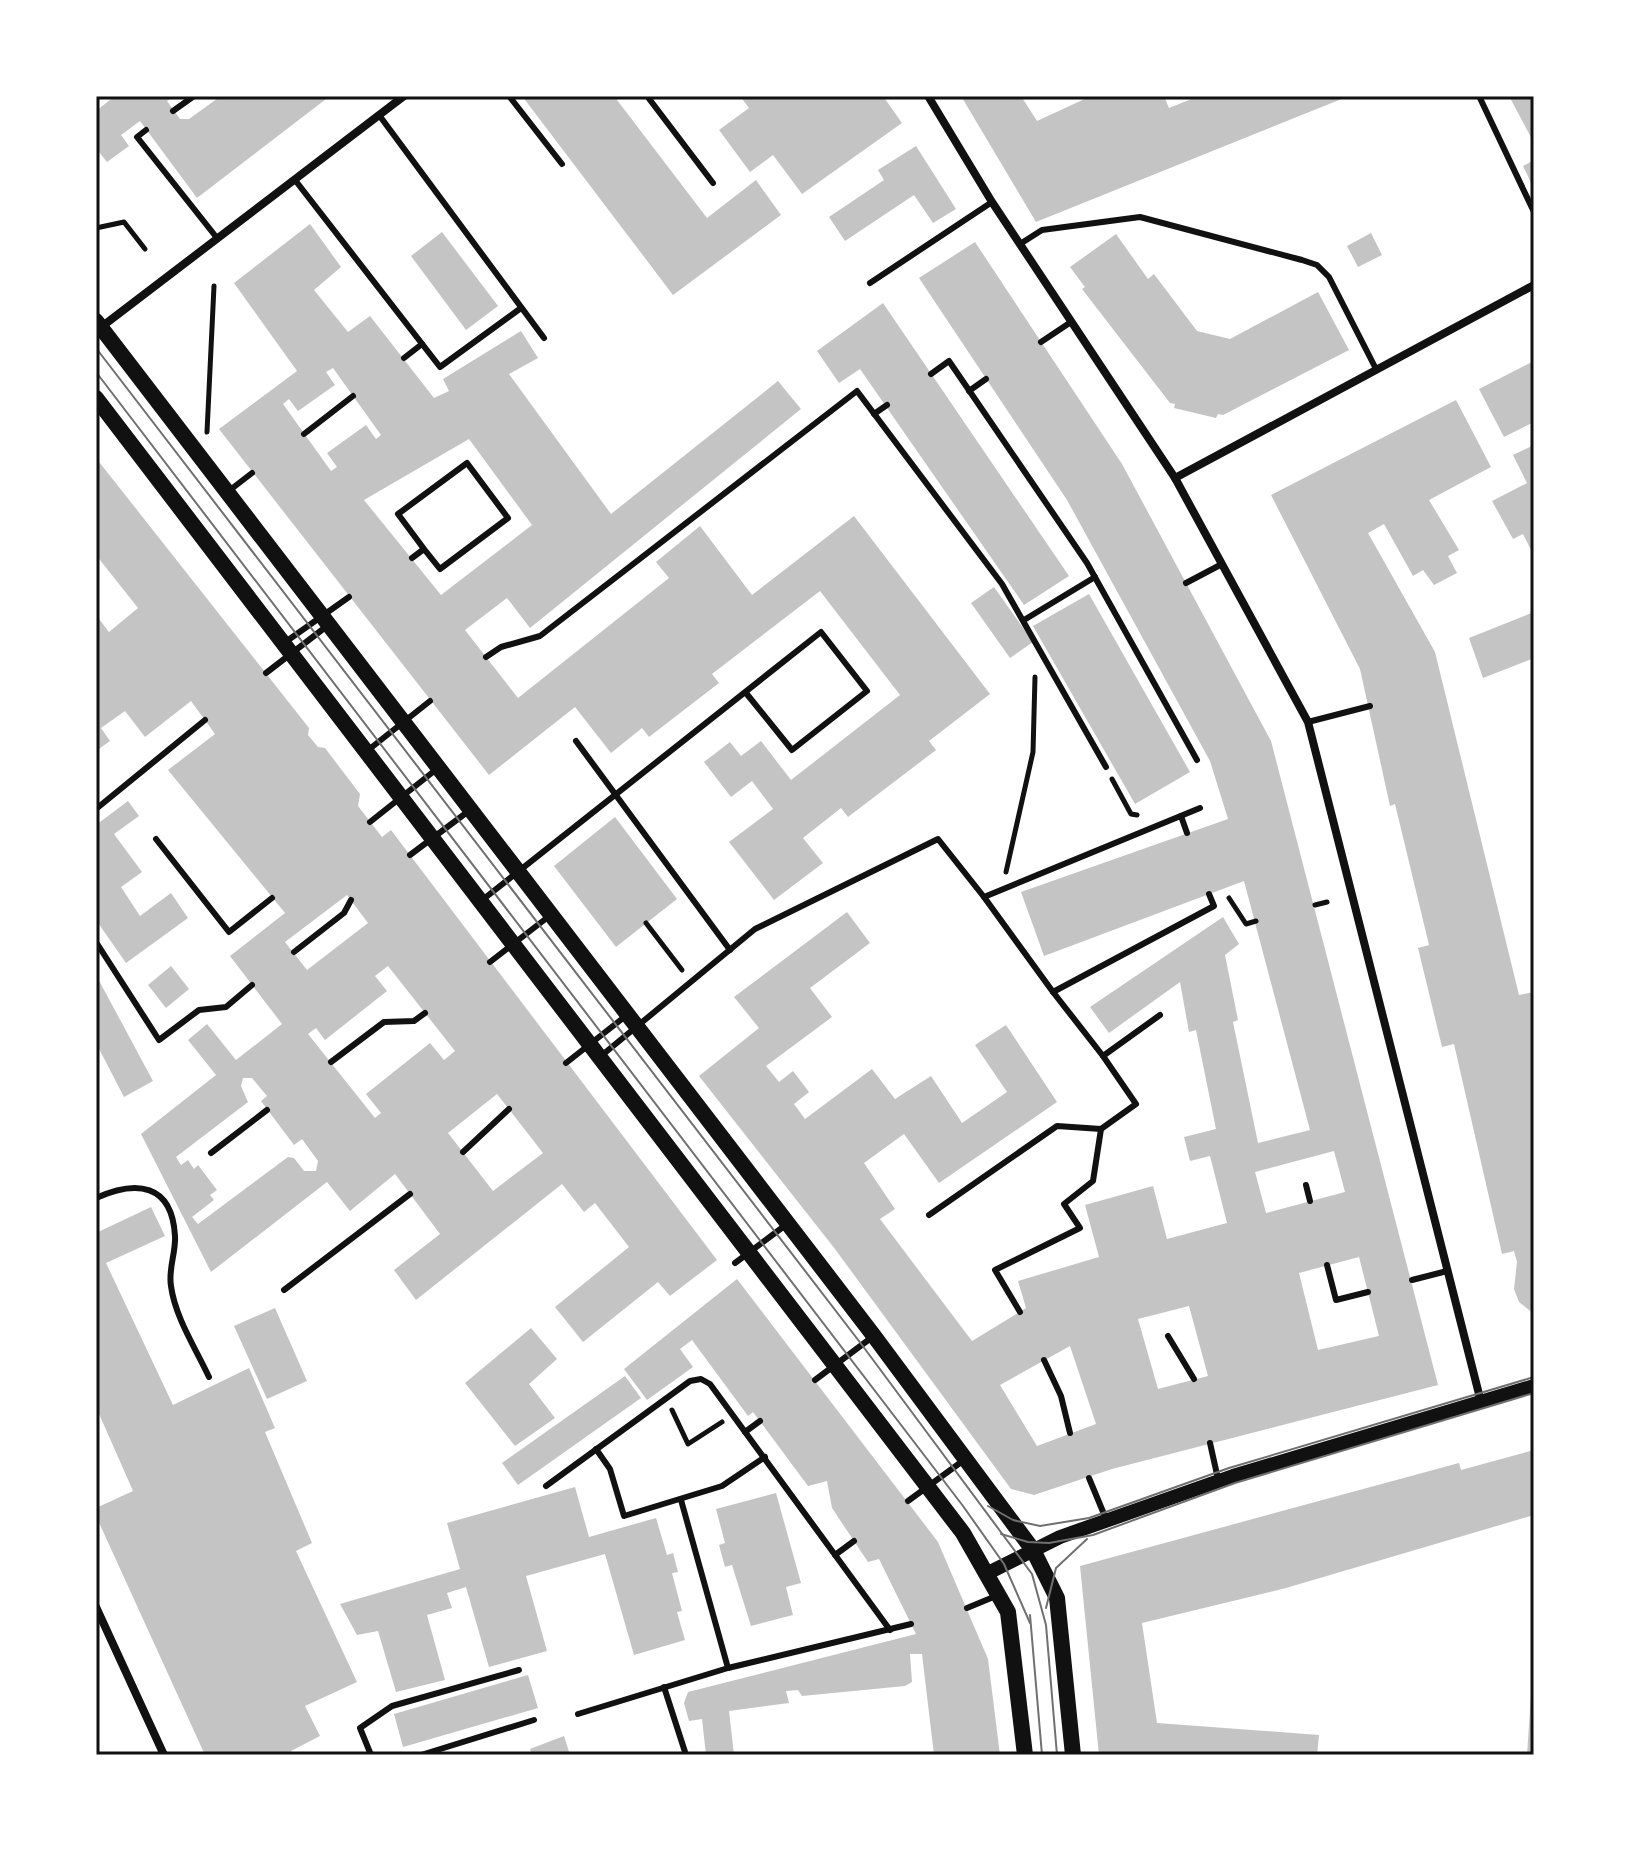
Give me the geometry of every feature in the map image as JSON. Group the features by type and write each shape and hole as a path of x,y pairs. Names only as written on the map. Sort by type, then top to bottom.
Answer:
{"main road":[{"path":"98,327 874,1336 1033,1550 1057,1598 1073,1755"},
{"path":"96,398 929,1486 999,1594 1014,1640 1025,1755"}],"street":[{"path":"98,327 404,96"},
{"path":"928,96 992,202 1175,478 1308,722 1481,1402"},
{"path":"1175,478 1534,285"},
{"path":"988,1573 1033,1550 1219,1481 1534,1386"},
{"path":"96,1607 164,1755"}],"lane":[{"path":"173,111 194,96"},
{"path":"509,96 562,164"},
{"path":"647,96 713,183"},
{"path":"1479,96 1534,212"},
{"path":"379,115 544,338"},
{"path":"146,130 137,137 217,238"},
{"path":"295,180 440,367 521,308"},
{"path":"870,283 992,202"},
{"path":"1020,244 1042,230 1140,217 1310,263 1329,277 1376,369"},
{"path":"1041,342 1071,322"},
{"path":"404,358 422,344"},
{"path":"931,374 949,361 1095,577 1197,760"},
{"path":"969,391 986,379"},
{"path":"486,657 501,647 540,636 857,391 1002,584 1106,767"},
{"path":"304,434 353,396"},
{"path":"874,414 887,405"},
{"path":"467,463 508,518 440,569 424,549 398,514 467,463"},
{"path":"226,493 252,473"},
{"path":"412,558 424,549"},
{"path":"1186,583 1222,564"},
{"path":"1024,620 1095,577"},
{"path":"266,673 288,648 349,597"},
{"path":"1119,619 1129,614"},
{"path":"288,648 324,621"},
{"path":"481,901 821,632 867,691 792,750 746,693"},
{"path":"367,751 430,701"},
{"path":"1308,722 1370,706"},
{"path":"96,809 205,720"},
{"path":"576,741 730,950"},
{"path":"370,822 438,768"},
{"path":"984,897 1200,808"},
{"path":"410,855 470,810"},
{"path":"1181,816 1187,833"},
{"path":"156,839 229,932 272,898"},
{"path":"566,1063 596,1050 632,1021 691,982 755,929 938,839 1136,1104 1101,1129 1057,1126 929,1215"},
{"path":"1053,992 1214,906 1209,894"},
{"path":"294,952 344,913 351,900"},
{"path":"490,962 551,915"},
{"path":"96,942 159,1040 199,1010 226,1007 252,985"},
{"path":"331,1062 384,1022 414,1021 425,1013"},
{"path":"1103,1056 1160,1015"},
{"path":"596,1050 632,1021"},
{"path":"463,1152 509,1109"},
{"path":"211,1153 267,1110"},
{"path":"1020,1312 995,1270 1080,1228 1064,1204 1093,1181 1101,1129"},
{"path":"96,1198 121,1187 139,1185 164,1202 176,1239 170,1284 175,1304 209,1377"},
{"path":"1306,1185 1310,1201"},
{"path":"284,1290 410,1194"},
{"path":"735,1263 787,1224"},
{"path":"1327,1265 1336,1300 1368,1292"},
{"path":"1412,1280 1447,1271"},
{"path":"815,1380 874,1336"},
{"path":"1168,1336 1194,1379"},
{"path":"1044,1360 1061,1396 1070,1433"},
{"path":"546,1486 690,1381 701,1379 710,1384 765,1457 890,1630"},
{"path":"745,1432 760,1421"},
{"path":"1210,1443 1219,1481"},
{"path":"596,1449 610,1469 624,1516 722,1486 765,1457"},
{"path":"908,1501 967,1458"},
{"path":"1089,1478 1106,1521"},
{"path":"681,1500 728,1668"},
{"path":"835,1555 854,1541"},
{"path":"967,1608 999,1594"},
{"path":"578,1714 728,1668 911,1624"},
{"path":"371,1755 360,1728 392,1706 519,1670"},
{"path":"664,1687 686,1755"},
{"path":"421,1755 534,1720"}],"path":[{"path":"96,228 124,222 145,249"},
{"path":"207,432 214,286"},
{"path":"1003,889 1033,752 1036,641"},
{"path":"1106,767 1131,814 1163,824"},
{"path":"1214,906 1231,897 1246,924 1256,921"},
{"path":"1315,905 1327,902"},
{"path":"646,923 691,982"},
{"path":"678,1424 688,1444 716,1426"}],"building":[{"path":"115,96 175,96 167,101 180,119 189,119 221,96 330,96 197,198 140,121 121,135 129,146 107,162 99,152 96,154 96,111"},
{"path":"522,96 614,96 707,218 756,180 781,215 673,295"},
{"path":"740,96 883,96 902,123 802,194 773,155 750,172 719,130 749,108"},
{"path":"961,96 1021,96 1037,121 1091,96 1164,96 1169,108 1199,96 1349,96 1036,222"},
{"path":"1509,96 1534,96 1534,143"},
{"path":"916,146 956,209 933,223 914,195 845,241 829,217 884,180 878,170"},
{"path":"1534,160 1534,189 1523,166"},
{"path":"310,224 341,267 314,290 348,332 370,316 434,398 449,391 443,379 521,331 538,358 509,374 611,514 778,381 801,409 530,628 507,598 465,630 518,698 669,578 656,562 700,526 752,595 854,516 990,694 929,741 936,750 848,817 841,808 803,838 823,863 774,900 729,842 773,809 752,781 731,797 704,762 730,742 741,756 761,741 791,780 900,695 820,591 712,674 719,683 649,737 642,728 611,753 575,707 489,775 219,429 297,371 234,283","holes":["333,368 381,435 376,439 366,425 327,453 337,467 331,471 283,404 289,399 298,411 335,385 326,372","469,439 532,525 441,595 364,500"]},
{"path":"442,232 498,306 466,330 411,256"},
{"path":"1371,233 1382,255 1358,267 1347,246"},
{"path":"1116,234 1148,279 1154,274 1197,331 1230,339 1318,292 1349,350 1223,415 1218,414 1216,418 1174,408 1175,404 1170,403 1082,289 1085,287 1070,267"},
{"path":"975,242 1122,464 1271,741 1438,1385 1112,1469 1034,1495 1011,1489 835,1249 699,1076 759,1028 734,997 847,912 870,943 810,988 832,1017 766,1066 779,1082 793,1071 809,1092 794,1104 805,1119 872,1069 895,1099 931,1076 962,1123 1007,1092 975,1045 1006,1025 1057,1102 939,1183 904,1134 864,1163 895,1209 880,1219 972,1341 1026,1308 1018,1281 1099,1257 1085,1205 1153,1186 1167,1239 1227,1223 1210,1156 1190,1161 1184,1137 1216,1129 1196,1030 1189,1032 1180,982 1109,1033 1090,1007 1223,917 1239,944 1225,955 1238,1020 1233,1022 1258,1143 1310,1130 1244,881 1044,956 1021,892 1228,819 1210,761 1067,500 919,278","holes":["1334,1151 1345,1192 1266,1213 1255,1172","1359,1257 1379,1336 1318,1350 1299,1273","1189,1306 1208,1376 1158,1389 1138,1319","1070,1346 1096,1424 1037,1446 1000,1385"]},
{"path":"883,303 1069,576 1024,605 860,369 839,383 817,351"},
{"path":"1534,361 1534,422 1504,437 1479,389"},
{"path":"1456,400 1491,467 1429,500 1459,550 1448,556 1457,573 1434,585 1423,570 1413,576 1384,524 1368,533 1435,652 1519,995 1534,992 1534,1314 1519,1302 1514,1289 1517,1262 1514,1251 1502,1254 1454,1044 1442,1047 1418,948 1429,945 1395,804 1390,806 1360,669 1271,495"},
{"path":"1534,445 1534,556 1523,534 1513,539 1492,501 1527,483 1513,455"},
{"path":"96,458 309,728 308,735 318,747 325,748 360,794 358,806 382,837 391,830 717,1260 670,1296 658,1282 583,1342 555,1307 629,1247 595,1203 584,1212 562,1184 416,1300 394,1270 440,1234 395,1174 350,1211 327,1182 211,1272 141,1134 216,1075 188,1040 207,1024 236,1060 282,1024 230,956 285,913 168,770 215,734 191,701 145,737 125,711 101,728 110,741 96,751 96,615 109,632 138,608 96,555","holes":["347,895 368,923 307,970 285,942","388,966 455,1051 444,1060 430,1043 366,1094 381,1113 375,1118 308,1034 316,1028 325,1040 387,991 375,976","243,1078 252,1078 267,1096 261,1101 294,1145 302,1139 318,1161 316,1171 304,1171 294,1158 288,1157 198,1224 192,1217 214,1200 210,1195 217,1190 198,1165 194,1169 188,1160 181,1165 176,1157 248,1102 241,1086","497,1094 543,1153 493,1191 448,1133"]},
{"path":"994,587 1033,642 1010,658 971,603"},
{"path":"1089,594 1190,772 1135,804 1033,626"},
{"path":"1534,612 1534,658 1483,678 1469,638"},
{"path":"128,801 139,816 114,834 142,872 121,887 140,916 171,893 188,918 126,963 96,920 96,825"},
{"path":"615,817 677,899 616,947 554,866"},
{"path":"171,966 189,989 166,1008 148,985"},
{"path":"96,975 153,1081 124,1097 96,1043"},
{"path":"151,1207 165,1236 106,1263 173,1405 249,1368 275,1428 265,1432 312,1543 296,1551 357,1682 305,1706 320,1736 291,1751 293,1755 205,1755 96,1516 96,1508 133,1491 96,1407 96,1233"},
{"path":"737,1279 938,1542 988,1659 1000,1755 934,1755 922,1654 910,1654 912,1682 905,1686 802,1696 798,1690 786,1691 789,1703 729,1711 734,1755 706,1755 702,1719 689,1721 684,1703 688,1692 916,1634 879,1559 868,1562 832,1508 827,1481 808,1486 753,1412 748,1416 692,1340 680,1349 693,1367 647,1400 624,1369"},
{"path":"275,1308 307,1381 267,1399 234,1326"},
{"path":"531,1328 557,1359 529,1384 555,1418 515,1446 465,1383"},
{"path":"625,1376 641,1398 518,1485 502,1463"},
{"path":"1534,1450 1534,1515 1286,1588 1142,1623 1157,1723 1319,1735 1317,1755 1099,1755 1080,1566 1459,1463 1461,1470"},
{"path":"575,1487 589,1537 656,1518 667,1555 673,1553 678,1572 672,1573 682,1611 677,1612 685,1640 634,1655 605,1554 526,1576 547,1651 489,1667 466,1587 447,1593 452,1608 427,1615 445,1680 396,1692 378,1631 357,1635 340,1604 460,1569 447,1523"},
{"path":"776,1493 801,1583 786,1587 793,1615 751,1626 732,1565 725,1567 719,1545 725,1543 716,1509"},
{"path":"528,1675 538,1708 403,1747 394,1714"},
{"path":"1532,1681 1534,1755 1527,1755"},
{"path":"564,1736 570,1755 532,1755 530,1749"}],"tram line":[{"path":"96,348 862,1345 1032,1574 1046,1625 1057,1755"},
{"path":"96,372 963,1506 1004,1564 1030,1623"},
{"path":"988,1506 1013,1520 1040,1526 1089,1518 1229,1468 1534,1377"},
{"path":"1001,1534 1028,1542 1049,1543 1093,1535 1235,1483 1534,1393"},
{"path":"1046,1608 1056,1568 1087,1539"},
{"path":"1030,1615 1042,1755"}]}
